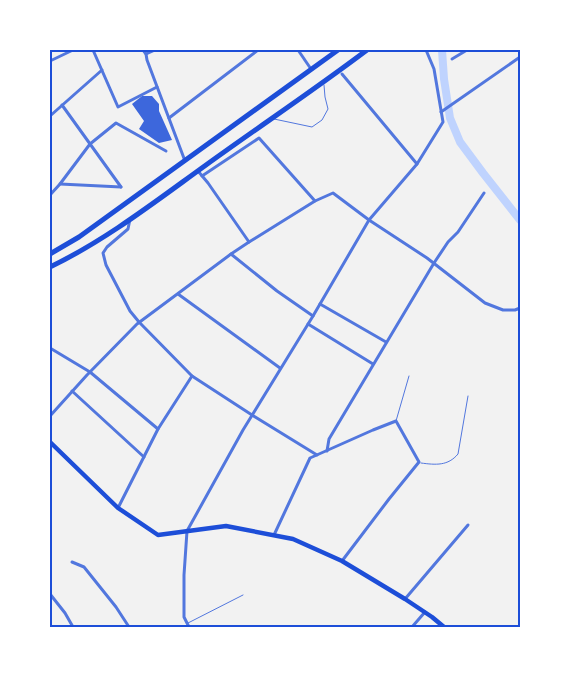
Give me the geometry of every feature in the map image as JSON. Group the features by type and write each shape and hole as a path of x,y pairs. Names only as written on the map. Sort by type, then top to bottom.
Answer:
{"highway":[{"path":"50,254 79,237 338,50"},
{"path":"50,266 72,256 130,218 367,50"}],"main road":[{"path":"50,442 118,508 158,535 226,526 293,539 342,561 405,599 444,627"}],"street":[{"path":"50,61 73,50"},
{"path":"93,50 118,107 158,87"},
{"path":"142,50 146,54 186,161"},
{"path":"146,54 155,50"},
{"path":"169,118 258,50"},
{"path":"298,50 311,69"},
{"path":"188,626 184,617 187,531 252,415 369,220 417,164 443,122 434,69 426,50"},
{"path":"452,59 467,50"},
{"path":"441,112 520,57"},
{"path":"50,116 102,70"},
{"path":"342,74 417,164"},
{"path":"60,184 121,187 62,105"},
{"path":"50,195 90,144 116,123 166,151"},
{"path":"202,176 259,138 316,201"},
{"path":"198,171 249,242"},
{"path":"327,451 329,439 386,342 434,263 448,242 458,232 484,192"},
{"path":"50,416 139,322 249,242 316,201 333,193 369,220 434,263 485,303 503,310 520,308"},
{"path":"130,218 128,229 107,247 103,254 106,265 130,311 192,376 317,455"},
{"path":"231,254 277,291 313,316"},
{"path":"178,294 280,368"},
{"path":"320,304 386,342"},
{"path":"308,324 373,364"},
{"path":"50,348 90,372 158,429"},
{"path":"118,508 158,429 192,376"},
{"path":"72,391 144,457"},
{"path":"274,535 310,458 396,421 419,462 342,561"},
{"path":"405,599 468,525"},
{"path":"72,562 84,567 116,607 129,627"},
{"path":"50,594 73,627"},
{"path":"412,627 425,612"}],"lane":[{"path":"270,119 312,127 322,120 328,110 324,97 324,82"},
{"path":"396,421 409,376"},
{"path":"419,462 434,465 445,463 458,454 468,396"},
{"path":"188,626 243,595"}],"building":[{"path":"142,96 152,96 159,104 159,111 172,140 159,143 139,129 144,121 132,104"}],"waterway":[{"path":"442,50 450,118 460,142 520,220"}]}
